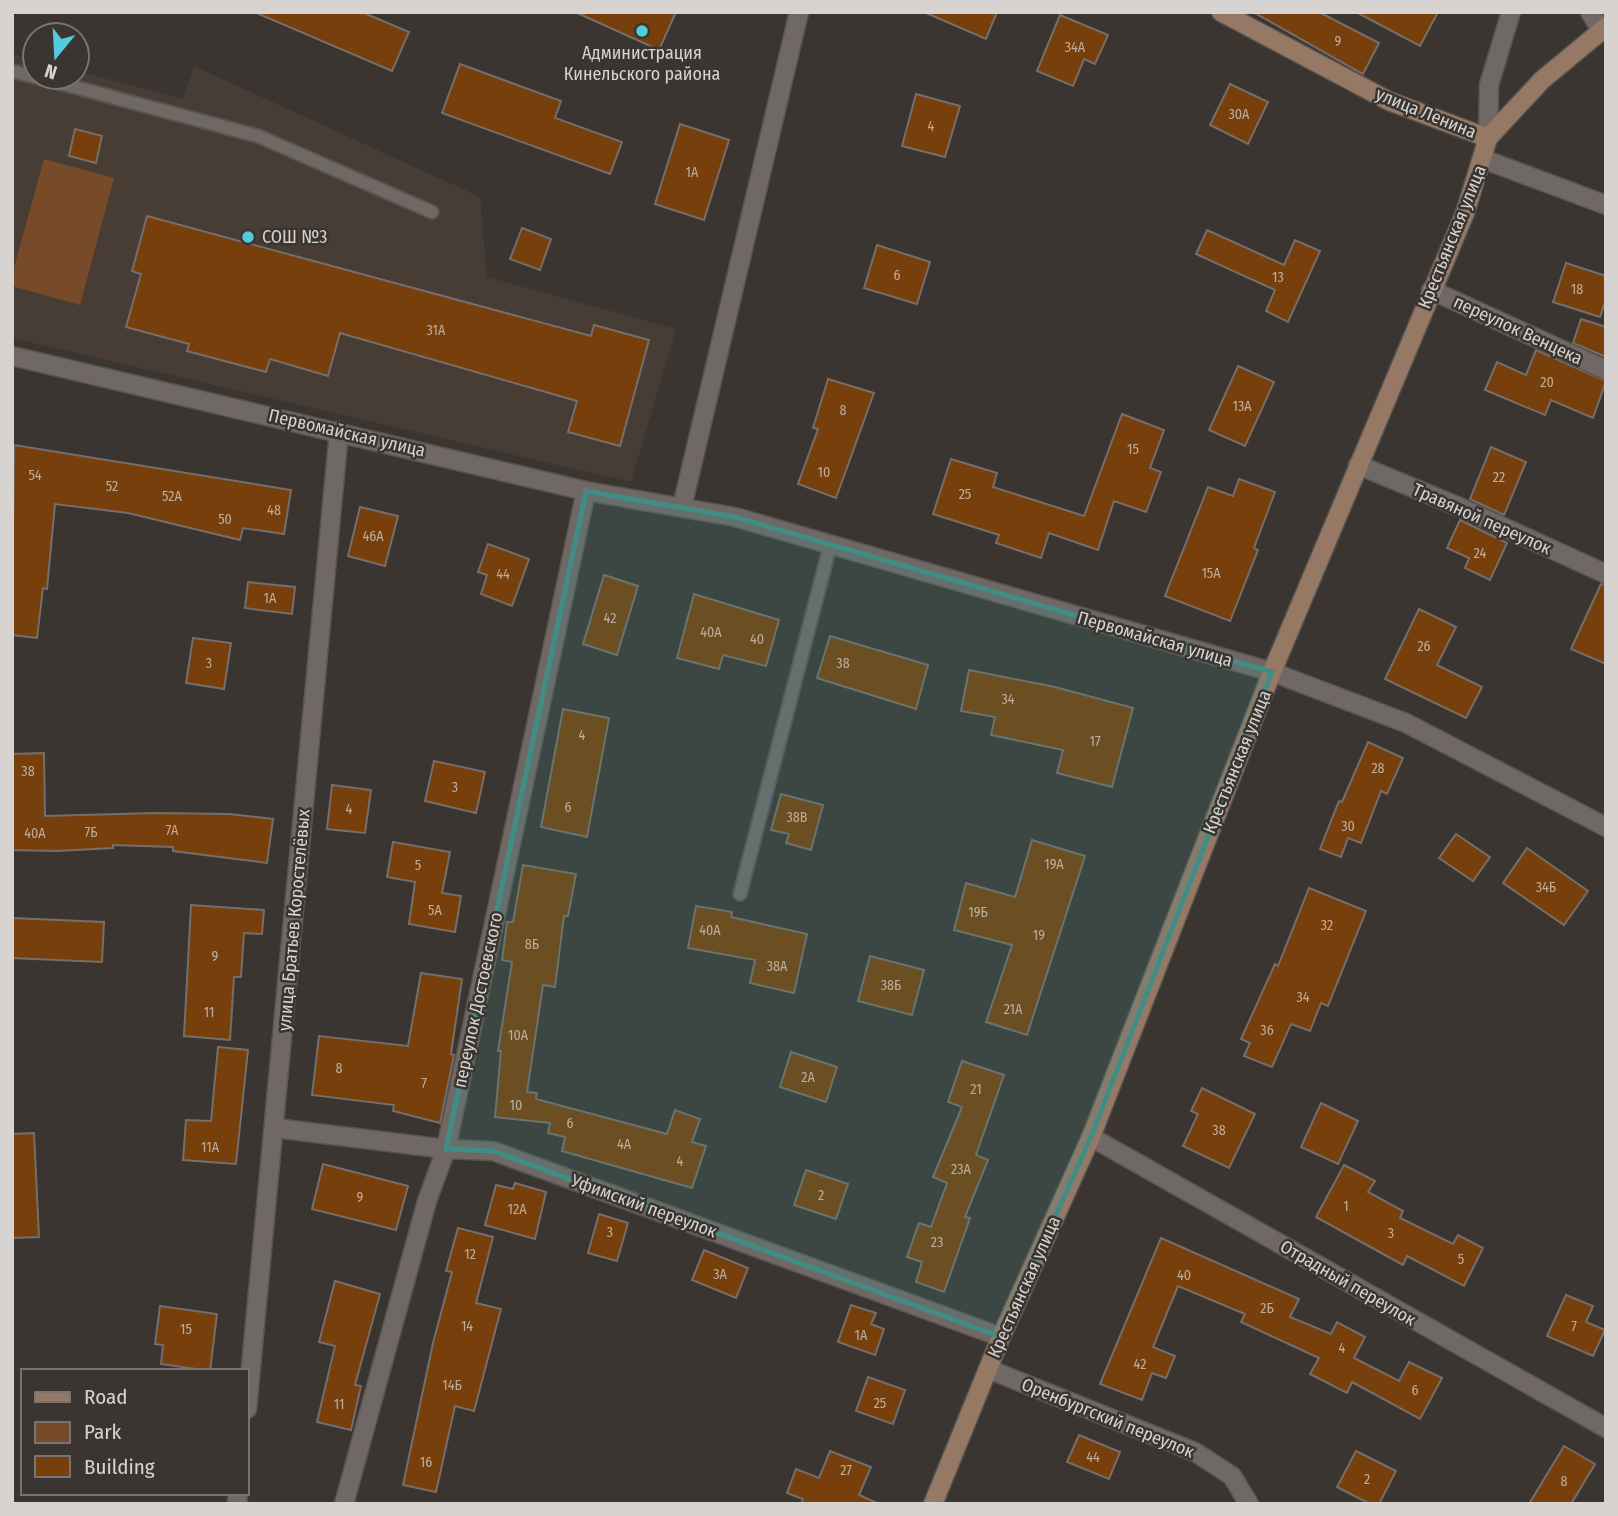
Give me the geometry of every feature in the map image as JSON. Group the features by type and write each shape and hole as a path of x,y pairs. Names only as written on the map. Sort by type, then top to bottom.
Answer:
{"street":[{"name":"улица Ленина","path":"1220,12 1389,101 1488,138 1542,80 1604,28"},
{"name":"Крестьянская улица","path":"933,1504 1001,1337 1091,1137 1272,672 1465,213 1488,138 1489,85 1511,12"},
{"path":"1590,12 1604,28"},
{"path":"682,507 794,14"},
{"path":"1483,159 1606,205"},
{"name":"переулок Венцека","path":"1431,290 1606,370"},
{"name":"Первомайская улица","path":"12,356 586,491 735,517 1272,672 1406,723 1606,827"},
{"name":"улица Братьев Коростелёвых","path":"248,1399 339,431"},
{"name":"Травяной переулок","path":"1358,465 1457,506 1606,574"},
{"name":"переулок Достоевского","path":"344,1504 427,1201 446,1149 586,491"},
{"name":"Уфимский переулок","path":"275,1128 446,1149 493,1151 1001,1337"},
{"name":"Отрадный переулок","path":"1091,1137 1606,1428"},
{"name":"Оренбургский переулок","path":"988,1369 1195,1452 1232,1476 1248,1504"}],"lane":[{"path":"89,91 258,136 432,212"},
{"path":"740,894 830,546"}],"highlighted area":[{"path":"586,491 735,517 1272,672 1091,1137 1001,1337 493,1151 446,1149"}],"shaded area":[{"name":"СОШ №3","path":"12,54 21,56 21,91 91,91 91,75 183,99 194,66 480,197 487,277 676,329 631,482 12,338"}],"green space":[{"path":"44,159 114,178 80,305 12,286 12,275"}],"building":[{"path":"254,12 362,12 409,32 392,71"},
{"name":"Администрация Кинельского района","path":"575,12 676,12 659,50"},
{"path":"924,12 997,12 986,39"},
{"path":"1253,12 1319,12 1379,43 1363,74"},
{"path":"1356,12 1438,12 1420,46"},
{"path":"1060,15 1108,35 1095,64 1084,59 1073,86 1037,71"},
{"path":"460,64 561,101 555,118 622,142 610,174 442,113"},
{"path":"1230,84 1268,102 1248,144 1210,125"},
{"path":"916,94 960,106 945,157 902,146"},
{"path":"680,124 729,140 704,220 655,204"},
{"path":"75,129 102,136 96,163 69,156"},
{"path":"147,216 591,336 594,325 649,340 620,446 568,432 577,401 340,333 328,376 270,359 266,372 187,351 189,344 126,327 141,274 132,271"},
{"path":"522,228 551,239 540,270 510,259"},
{"path":"1207,230 1284,265 1295,240 1320,251 1288,322 1266,311 1275,290 1196,254"},
{"path":"877,245 930,262 917,304 864,288"},
{"path":"1566,263 1606,276 1606,299 1600,317 1553,302"},
{"path":"1581,319 1606,327 1606,357 1573,343"},
{"path":"1536,350 1606,381 1593,418 1551,400 1545,415 1485,390 1497,362 1526,375"},
{"path":"1238,366 1274,382 1245,446 1209,430"},
{"path":"828,379 874,393 836,498 798,484 818,429 813,428"},
{"path":"1122,414 1164,430 1150,468 1161,472 1146,512 1114,501 1098,550 1049,533 1041,558 996,543 999,535 933,514 951,459 997,473 993,487 1084,516"},
{"path":"14,445 291,490 284,534 243,528 240,540 128,513 55,504 47,589 43,588 37,638 12,635"},
{"path":"1491,447 1526,462 1504,515 1470,499"},
{"path":"1239,479 1275,492 1254,548 1258,550 1230,621 1165,596 1208,487 1233,496"},
{"path":"360,507 398,516 385,566 348,556"},
{"path":"1460,520 1507,543 1490,580 1465,568 1469,558 1447,548"},
{"path":"488,544 529,559 512,606 481,594 487,575 478,572"},
{"path":"604,575 638,586 617,655 583,644"},
{"path":"248,582 295,587 292,614 245,608"},
{"path":"1601,584 1606,585 1606,664 1571,649"},
{"path":"694,594 779,620 766,666 723,655 719,669 677,658"},
{"path":"1419,609 1456,627 1437,665 1482,687 1466,718 1385,679"},
{"path":"830,636 928,665 916,709 817,678"},
{"path":"193,638 231,643 224,689 186,683"},
{"path":"969,670 1055,687 1133,708 1112,787 1057,773 1063,750 991,735 995,717 961,711"},
{"path":"563,709 609,718 587,837 541,827"},
{"path":"1368,742 1403,758 1387,794 1381,791 1361,843 1348,838 1341,857 1320,849 1339,801 1342,802"},
{"path":"44,753 45,816 155,813 230,814 273,819 267,863 173,851 173,847 113,845 113,848 57,851 12,850 12,754"},
{"path":"434,761 485,772 476,813 425,801"},
{"path":"332,785 371,790 365,833 327,829"},
{"path":"781,794 823,805 811,850 786,843 789,834 771,830"},
{"path":"1456,834 1490,857 1473,881 1439,858"},
{"path":"1032,840 1085,856 1027,1035 986,1022 1012,945 954,930 966,883 1015,897"},
{"path":"393,842 450,852 442,893 461,896 455,932 409,924 415,882 387,877"},
{"path":"1527,848 1588,891 1564,925 1503,883"},
{"path":"523,865 576,874 568,916 564,916 555,987 543,985 527,1092 537,1093 536,1099 667,1134 675,1110 700,1119 692,1142 706,1146 692,1188 562,1151 565,1137 548,1133 550,1123 495,1117 501,1051 498,1051 512,962 502,960 507,922 513,922"},
{"path":"1309,888 1366,911 1328,1006 1321,1003 1310,1031 1291,1024 1272,1067 1244,1056 1250,1043 1241,1039 1275,964 1278,966"},
{"path":"191,905 264,910 262,934 244,933 241,977 234,977 230,1040 184,1036"},
{"path":"696,906 732,912 731,917 807,934 794,993 750,983 755,960 688,948"},
{"path":"12,918 104,922 102,962 12,958"},
{"path":"870,956 924,970 912,1015 858,1001"},
{"path":"421,973 462,979 451,1054 454,1055 440,1123 393,1111 394,1105 312,1095 319,1036 408,1046"},
{"path":"218,1047 248,1050 236,1164 183,1160 186,1120 211,1121"},
{"path":"791,1052 837,1067 826,1102 780,1087"},
{"path":"962,1061 1004,1075 976,1155 988,1160 965,1217 970,1218 944,1292 916,1282 922,1262 907,1257 919,1223 931,1227 947,1183 933,1177 962,1107 948,1102"},
{"path":"1202,1088 1255,1114 1229,1168 1183,1146 1198,1114 1191,1111"},
{"path":"1321,1103 1358,1121 1338,1164 1301,1147"},
{"path":"34,1133 39,1237 12,1238 12,1134"},
{"path":"323,1164 408,1186 396,1230 312,1209"},
{"path":"1344,1165 1375,1181 1368,1192 1403,1211 1400,1218 1453,1244 1458,1235 1483,1248 1464,1286 1407,1256 1403,1265 1316,1217"},
{"path":"806,1170 848,1184 836,1219 794,1205"},
{"path":"515,1183 546,1192 535,1239 485,1225 496,1185 513,1189"},
{"path":"599,1214 628,1223 617,1261 588,1253"},
{"path":"458,1228 493,1237 476,1303 501,1309 474,1411 455,1406 436,1492 403,1485 433,1343 452,1272 446,1271"},
{"path":"1161,1238 1299,1299 1290,1317 1331,1334 1337,1322 1365,1337 1354,1358 1399,1381 1409,1362 1442,1378 1420,1419 1352,1382 1347,1393 1310,1374 1319,1358 1241,1322 1245,1314 1178,1286 1153,1347 1175,1356 1166,1378 1152,1373 1142,1400 1100,1384"},
{"path":"704,1250 748,1268 736,1298 692,1280"},
{"path":"335,1281 380,1294 355,1385 361,1386 351,1430 317,1422 335,1346 319,1342"},
{"path":"1566,1295 1593,1306 1586,1322 1605,1330 1593,1356 1547,1336"},
{"path":"851,1305 876,1313 871,1324 884,1329 875,1355 838,1342"},
{"path":"160,1306 217,1314 210,1369 161,1364 163,1345 155,1344"},
{"path":"868,1377 905,1390 893,1424 856,1411"},
{"path":"1079,1435 1120,1452 1109,1479 1067,1462"},
{"path":"1564,1446 1595,1464 1571,1504 1529,1504"},
{"path":"830,1451 871,1467 859,1495 879,1504 801,1504 803,1499 787,1493 796,1469 819,1478"},
{"path":"1356,1451 1396,1471 1379,1504 1370,1504 1337,1487"}],"place":[{"name":"Администрация Кинельского района","path":"642,31"},
{"name":"СОШ №3","path":"248,237"}]}
